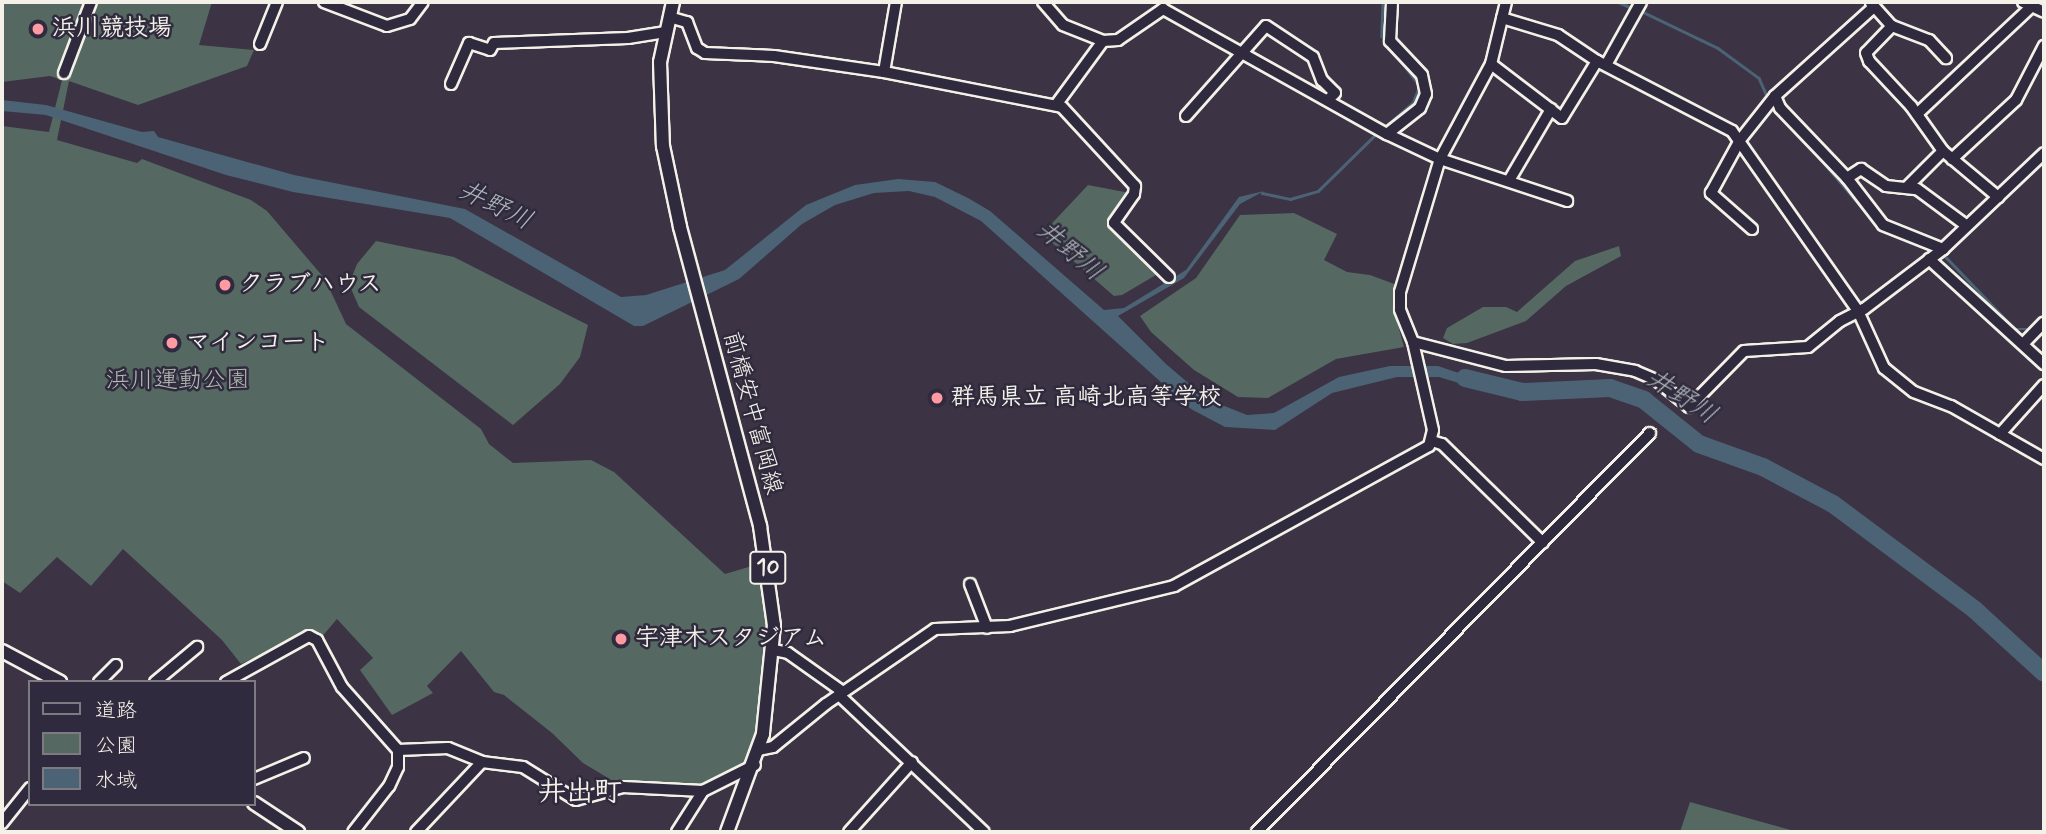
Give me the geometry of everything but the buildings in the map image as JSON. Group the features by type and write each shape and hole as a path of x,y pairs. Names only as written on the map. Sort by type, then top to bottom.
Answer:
{"main road":[{"name":"前橋安中富岡線","path":"673,2 660,62 663,146 693,277 765,550 774,650 758,750 727,832"},
{"path":"2,651 56,680"},
{"path":"256,804 298,832"}],"street":[{"path":"64,73 92,2"},
{"path":"260,44 277,2"},
{"path":"324,2 348,6 396,25 415,15 423,2"},
{"path":"884,72 896,2"},
{"path":"1043,2 1063,25 1103,41 1118,40 1165,5 1243,54 1382,131 1440,159 1510,179 1567,201"},
{"path":"1382,131 1420,108 1426,94 1422,75 1390,41 1392,2"},
{"path":"1432,442 1417,356 1400,309 1400,292 1440,159 1491,64 1506,2"},
{"path":"1491,64 1562,118 1641,2"},
{"path":"1752,229 1712,193 1740,140 1774,96 1872,4 1892,26 1929,40 1946,58"},
{"path":"1917,114 2028,4 2044,12"},
{"path":"669,18 687,22 697,48 705,53 774,56 884,72 1056,105 1066,110 1135,186 1134,194 1114,223 1166,280"},
{"path":"1502,18 1558,35 1601,63 1732,131 1858,311 1879,362 1892,376 1914,392 1951,406 2044,459"},
{"path":"1892,26 1866,57 1917,114 1943,150 1998,197"},
{"path":"1186,116 1243,54 1258,33 1270,27 1314,57 1322,80 1335,93 1328,100"},
{"path":"451,84 469,43 490,50 494,43 628,38 666,32"},
{"path":"1056,105 1103,41"},
{"path":"1952,159 2016,100 2044,46"},
{"path":"1774,96 1780,108 1847,178 1883,225 1943,249"},
{"path":"1510,179 1551,109"},
{"path":"1906,188 1943,150"},
{"path":"1413,342 1506,366 1596,364 1635,371 1656,380 1689,407 1744,351 1808,347 1943,249 2044,153"},
{"path":"1847,178 1861,169 1886,186 1917,189 1967,226"},
{"path":"1929,259 2044,364"},
{"path":"2022,344 2044,322"},
{"path":"2000,435 2044,385"},
{"path":"1257,832 1650,433"},
{"path":"758,750 773,747 841,694 935,629 988,628 1100,607 1174,586 1432,442 1443,444 1543,543"},
{"path":"970,583 988,628"},
{"path":"230,680 309,636 317,640 342,687 398,750 398,767 389,786 353,832"},
{"path":"157,680 197,647"},
{"path":"774,650 788,653 841,694 984,832"},
{"path":"101,680 116,665"},
{"path":"398,750 448,748 482,762 536,772 576,800 624,787 703,791 754,765"},
{"path":"256,778 304,758"},
{"path":"417,832 482,762"},
{"path":"849,832 912,762"},
{"path":"2,823 28,790"},
{"path":"677,832 703,791"}],"green space":[{"name":"浜川運動公園","path":"2,2 212,2 199,45 254,50 247,66 138,105 69,81 57,140 137,163 142,159 251,200 267,211 325,279 346,324 481,429 489,444 513,463 591,460 614,472 725,574 762,563 770,612 760,716 746,763 704,786 618,784 583,763 552,733 504,695 494,692 461,651 427,686 433,693 392,715 360,670 373,658 337,619 320,639 308,632 241,664 222,640 123,549 91,586 57,557 20,593 2,581 2,126 49,132 62,80 50,76 2,82"},
{"path":"1088,185 1130,193 1108,223 1156,275 1122,295 1114,296 1042,234"},
{"path":"1294,213 1337,234 1324,260 1347,272 1370,275 1397,285 1394,311 1404,347 1336,359 1268,398 1238,397 1194,370 1151,332 1140,316 1196,278 1240,215"},
{"path":"376,241 454,257 588,325 580,357 560,384 513,425 359,307 349,284 357,264"},
{"path":"1619,246 1621,256 1566,286 1526,321 1467,343 1453,344 1443,338 1447,328 1483,307 1506,307 1517,312 1575,261"},
{"path":"1690,802 1798,832 1680,832"}],"water":[{"path":"2,100 46,105 142,132 154,131 158,137 294,175 465,209 621,297 646,295 725,270 806,205 855,185 898,179 935,182 968,198 990,211 1104,310 1124,308 1186,270 1239,197 1264,191 1240,204 1184,278 1118,316 1166,364 1207,399 1247,415 1274,413 1339,377 1390,366 1438,366 1488,383 1485,391 1439,377 1397,377 1332,393 1275,430 1225,427 1191,409 981,221 935,197 909,191 874,193 835,205 802,224 739,279 643,326 634,326 450,218 293,192 226,175 46,115 2,111"}],"waterway":[{"path":"1383,2 1382,36 1420,86 1413,103 1385,127"},
{"path":"1618,2 1630,7"},
{"path":"1643,12 1718,48 1759,78 1767,96"},
{"path":"1772,107 1795,131"},
{"path":"1262,193 1290,199 1318,191 1377,133"},
{"path":"1818,156 1877,225"},
{"path":"1943,254 2015,329 2028,329 2044,315"},
{"name":"井野川","path":"1465,378 1522,392 1610,388 1644,400 1699,444 1763,467 1833,504 1975,610 2044,673"}],"place":[{"name":"浜川競技場","path":"38,29"},
{"name":"クラブハウス","path":"225,285"},
{"name":"マインコート","path":"172,343"},
{"name":"群馬県立 高崎北高等学校","path":"937,398"},
{"name":"宇津木スタジアム","path":"621,639"}],"district":[{"name":"井出町","path":"580,793"}]}
